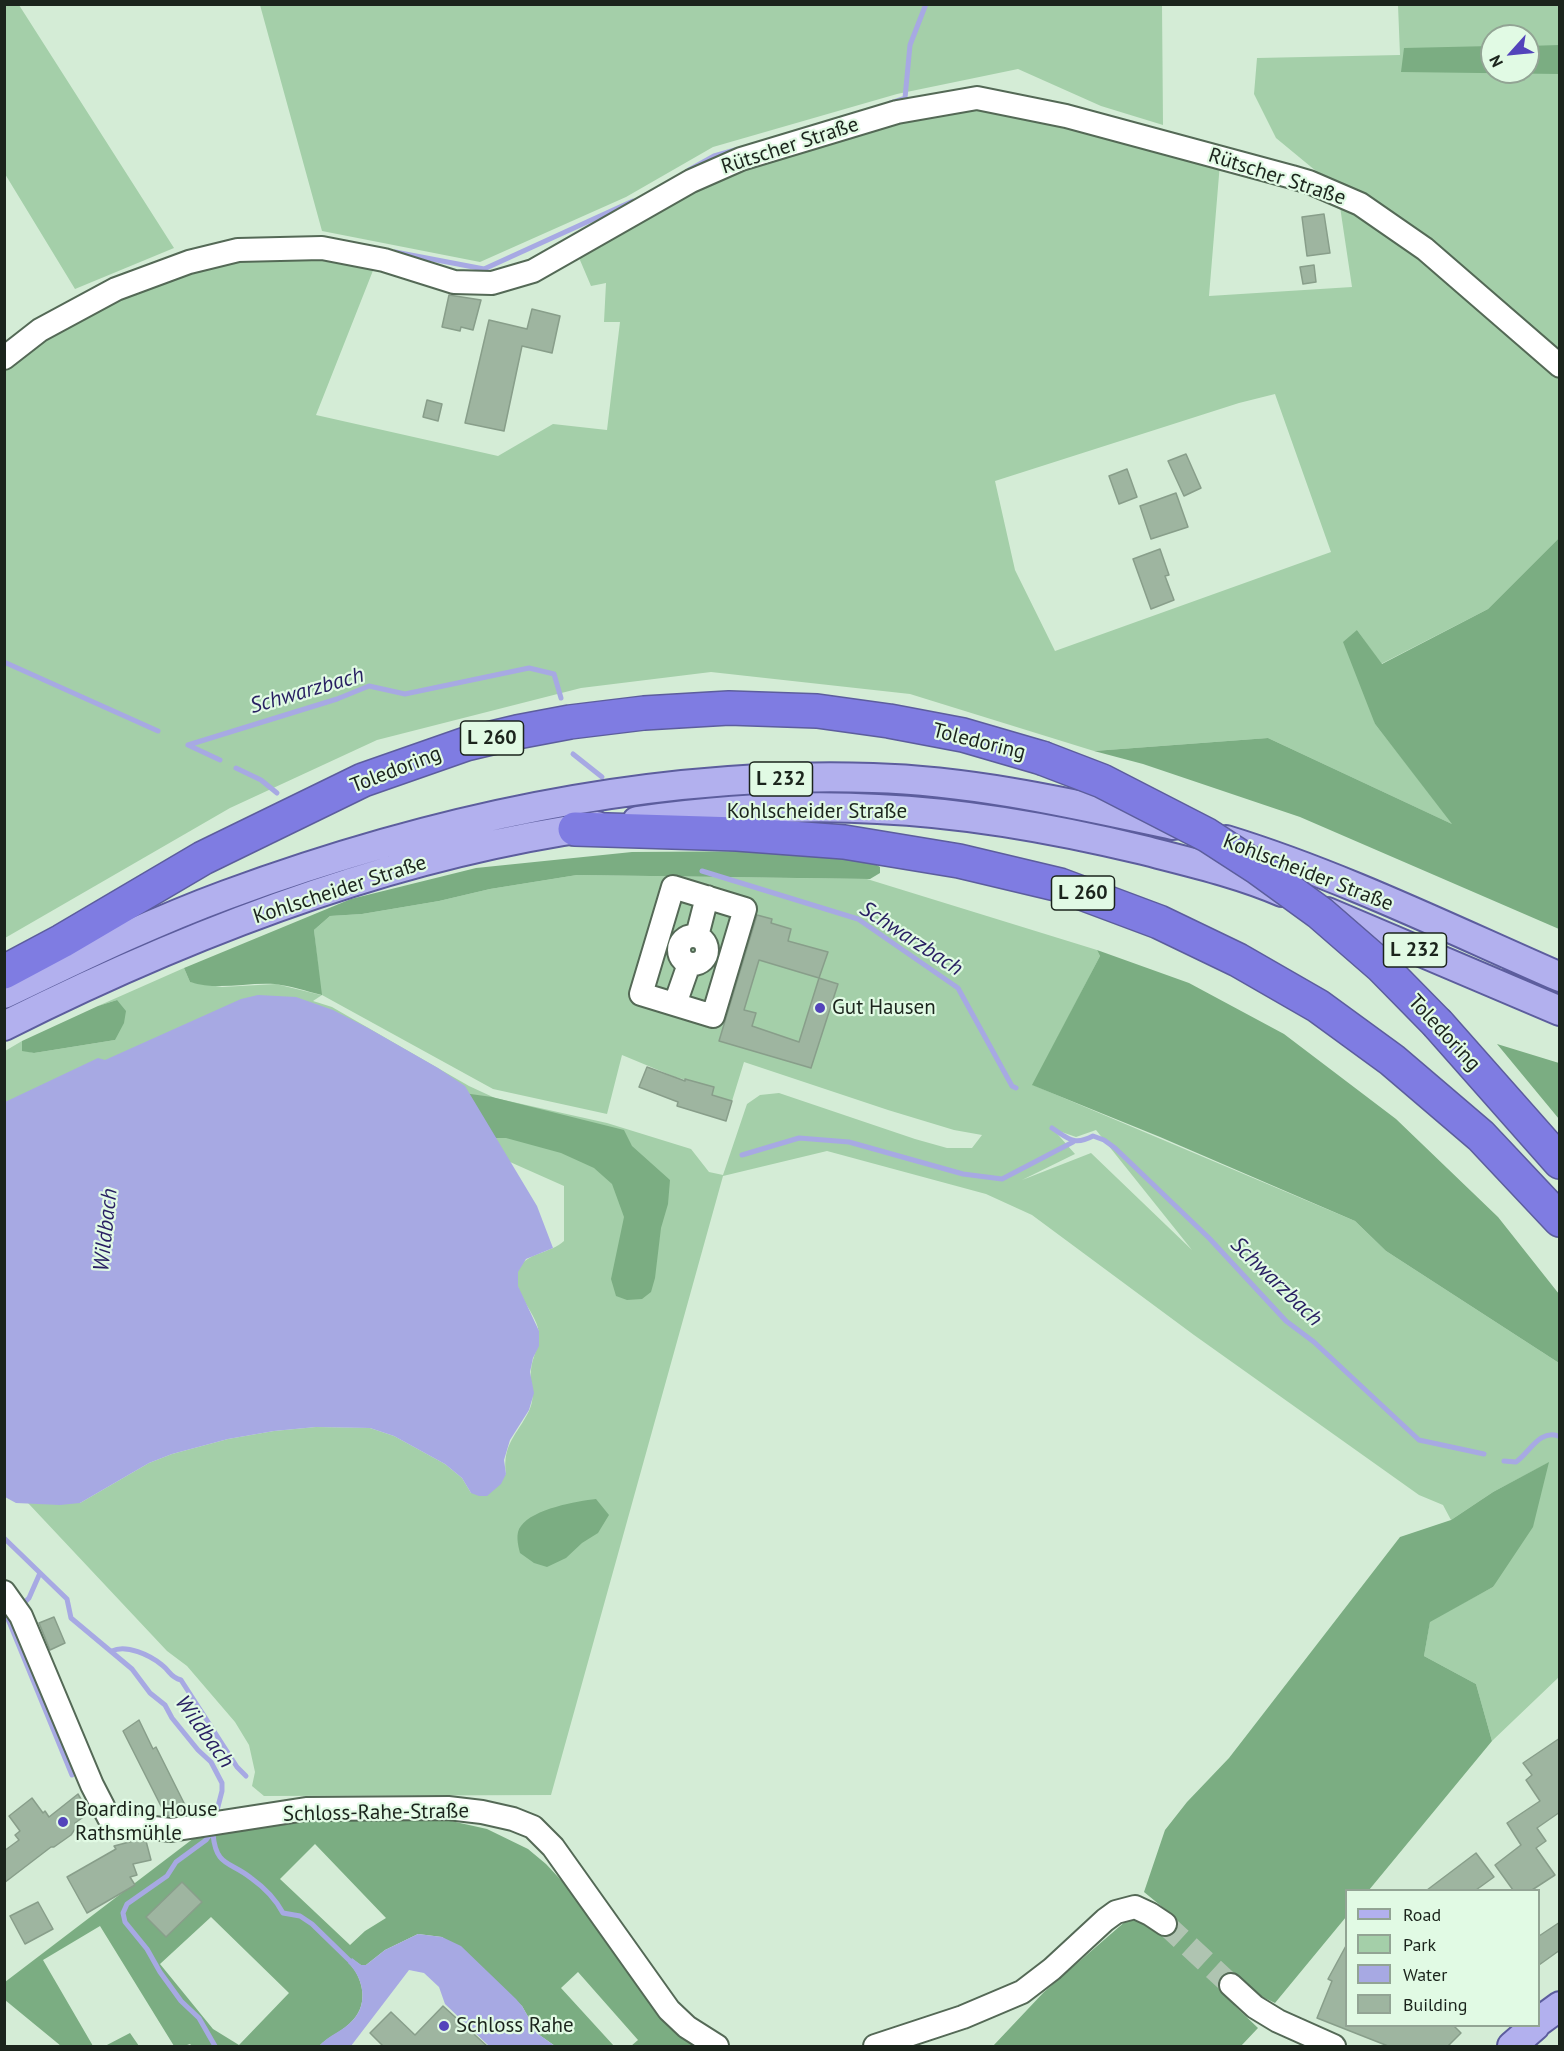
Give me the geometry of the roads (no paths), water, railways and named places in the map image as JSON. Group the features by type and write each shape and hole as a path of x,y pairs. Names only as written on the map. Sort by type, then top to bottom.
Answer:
{"highway":[{"name":"Toledoring","path":"4,972 63,941 203,858 270,824 363,780 466,744 570,722 644,713 729,708 817,711 889,721 963,735 1042,758 1102,781 1207,835 1258,868 1320,914 1372,958 1438,1024 1560,1162"},
{"name":"L 260","path":"575,829 737,834 844,842 960,861 1060,885 1159,922 1238,960 1318,1006 1392,1060 1481,1136 1560,1220"}],"main road":[{"name":"Kohlscheider Straße","path":"4,994 146,928 225,896 389,842 566,800 710,783 807,778 874,778 941,783 1009,792 1179,826 1268,853 1560,977"},
{"name":"Kohlscheider Straße","path":"4,1026 77,990 164,952 318,894 400,869 485,847 575,829 676,815 750,810 876,808 966,817 1086,837 1185,861 1271,888 1560,1011"},
{"path":"1540,2021 1560,2006"},
{"path":"1512,2046 1533,2027"}],"street":[{"name":"Rütscher Straße","path":"4,358 40,330 116,289 189,262 238,250 322,248 384,260 454,282 492,283 533,271 691,181 741,159 897,112 977,98 1066,116 1309,182 1360,204 1425,249 1560,366"},
{"path":"673,887 707,897 745,909 713,1016 641,994 673,887"},
{"path":"675,1005 689,964 701,962 708,952 705,942 697,936 707,897"},
{"name":"Schloss-Rahe-Straße","path":"13,1603 92,1785 109,1818 119,1824 171,1830 306,1809 448,1808 513,1819 533,1827 559,1856 669,2010 687,2027 717,2046"},
{"path":"875,2046 963,2017 1022,1992 1052,1969 1116,1912 1134,1907 1165,1924"},
{"path":"1231,1985 1255,2007 1278,2021 1334,2046"}],"water":[{"path":"258,995 296,997 333,1010 438,1068 465,1086 537,1206 553,1248 526,1259 518,1272 518,1286 539,1331 539,1346 530,1372 534,1393 529,1410 510,1440 504,1460 506,1474 501,1484 487,1496 479,1496 471,1493 462,1478 445,1464 394,1436 370,1428 316,1427 228,1439 172,1454 149,1463 80,1503 60,1505 16,1503 5,1497 5,1102 98,1058 105,1060 241,999"},
{"path":"418,1934 442,1937 461,1946 516,1999 538,2034 555,2046 489,2046 445,2004 439,1987 424,1973 409,1970 351,2046 319,2046 349,2024 361,2006 360,1983 348,1963 352,1958 361,1965 366,1965 385,1950"}],"waterway":[{"path":"890,103 905,98 910,45 926,4"},
{"path":"689,170 714,156 735,150"},
{"path":"395,252 484,269 633,201"},
{"name":"Schwarzbach","path":"4,662 158,731"},
{"name":"Schwarzbach","path":"188,745 337,699 369,686 405,694 529,668 554,674 561,698"},
{"path":"188,745 220,760"},
{"name":"Schwarzbach","path":"573,754 602,777"},
{"path":"236,768 261,780 277,793"},
{"name":"Schwarzbach","path":"702,871 858,919 958,988 1012,1086 1016,1088"},
{"name":"Schwarzbach","path":"1052,1128 1072,1140 1081,1141 1093,1136 1115,1148 1209,1238 1286,1321 1314,1342 1419,1440 1484,1454"},
{"path":"742,1155 799,1138 849,1142 963,1174 1002,1179 1073,1142"},
{"name":"Schwarzbach","path":"1504,1461 1516,1462 1540,1439 1546,1436 1558,1436"},
{"name":"Wildbach","path":"4,1538 67,1599 71,1618 132,1669 150,1693 165,1705 172,1718 198,1750 211,1762 222,1783 215,1818"},
{"path":"21,1606 29,1598 40,1573"},
{"path":"12,1614 8,1619 72,1775"},
{"path":"112,1651 124,1649 145,1654 165,1667 172,1676 181,1680 237,1767 246,1776"},
{"name":"Wildbach","path":"213,1830 206,1840 176,1862 167,1876 127,1904 123,1913 125,1922 147,1949 181,2001 199,2018 215,2046"},
{"path":"213,1834 217,1852 225,1862 261,1886 283,1913 300,1916 312,1924 350,1961"}],"tunnel":[{"path":"1165,1924 1231,1985"}],"place":[{"name":"Gut Hausen","path":"820,1008"},
{"name":"Boarding House Rathsmühle","path":"63,1822"},
{"name":"Schloss Rahe","path":"444,2026"}]}
